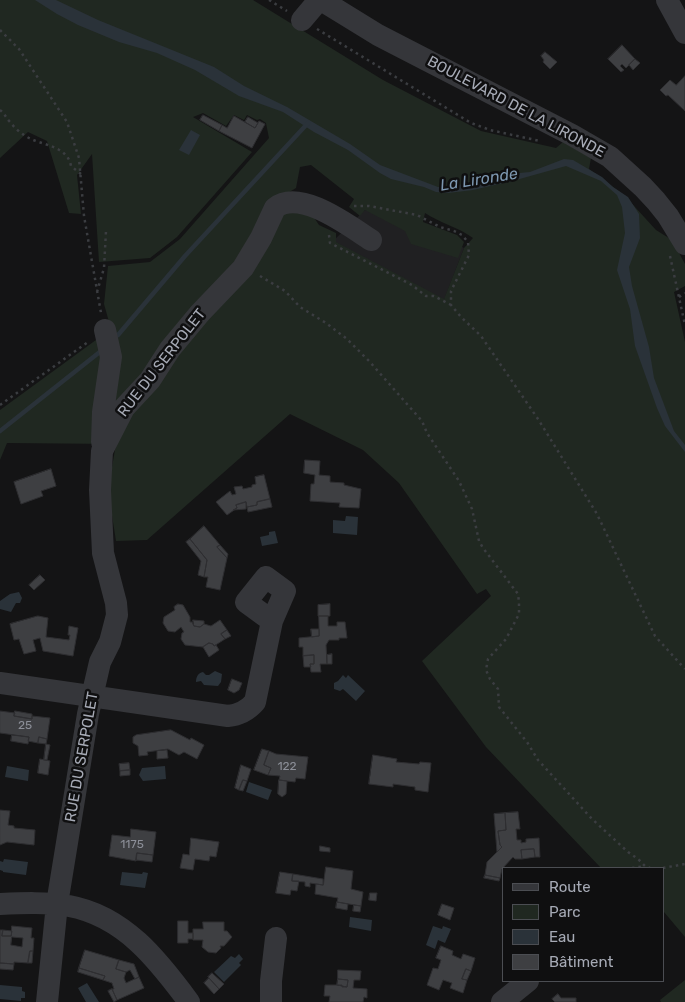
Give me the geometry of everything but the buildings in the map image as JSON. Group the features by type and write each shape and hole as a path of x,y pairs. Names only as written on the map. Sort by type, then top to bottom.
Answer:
{"street":[{"path":"302,20 320,0"},
{"name":"BOULEVARD DE LA LIRONDE","path":"320,0 378,35 572,135 610,157 643,187 668,216 677,247"},
{"path":"668,0 685,33"},
{"name":"RUE DU SERPOLET","path":"47,1002 57,904 92,696 100,662 110,642 117,615 103,553 100,490 102,451 124,408 150,380 170,349 200,313 243,268 261,238 275,208 289,202 313,206 371,240"},
{"path":"102,451 102,426 111,357 105,330"},
{"path":"0,683 236,716 255,702 272,621"},
{"path":"0,904 57,904 82,909 113,922 139,942 152,955 189,1002"},
{"path":"271,1002 271,981 276,938"},
{"path":"502,1002 527,982"}],"path":[{"path":"302,20 471,123 490,130 547,143"},
{"path":"0,30 19,49 68,122 79,158 84,216 96,294 105,330 0,405"},
{"path":"0,110 11,124 25,136 56,148 66,155 70,160 71,166 81,174"},
{"path":"451,304 450,295 454,284 469,255 468,242 462,235 440,227 417,215 370,206 349,206 329,214 334,223 328,237 330,243 412,285 426,296 434,296 451,304 481,336 538,418 597,514 655,636 685,669"},
{"path":"96,294 104,268 106,230"},
{"path":"677,247 678,297 685,326"},
{"path":"243,268 285,291 300,307 326,323 347,340 369,361 422,420 427,433 458,481 472,509 479,541 518,594 519,614 506,639 488,660 486,670 498,689 499,707 528,742 538,760 592,819 645,866"},
{"path":"678,297 685,293"},
{"path":"665,868 685,864"},
{"path":"638,867 645,866"}],"shaded area":[{"path":"365,210 417,222 464,248 444,300 333,241"}],"green space":[{"path":"0,0 253,0 383,80 481,131 556,148 563,142 591,158 589,169 624,195 656,230 672,240 685,264 685,286 674,292 685,342 685,937 665,913 665,867 600,867 486,747 422,661 491,596 486,589 477,594 399,483 363,450 290,414 147,540 116,541 108,490 116,444 7,443 0,460 0,410 111,329 104,304 108,266 150,262 180,239 269,138 266,123 247,115 244,120 234,115 226,126 203,113 193,117 252,152 177,237 150,258 99,262 92,154 77,175 81,214 69,213 47,141 28,132 0,158","holes":["311,165 354,199 349,207 360,216 365,210 405,231 411,244 458,258 464,242 457,235 423,222 425,213 473,238 464,248 444,299 336,242 336,233 319,225 311,213 276,200 296,188 300,167"]},
{"path":"685,980 685,1002 661,1002 660,1000"}],"water":[{"path":"35,0 56,0 98,20 214,67 244,86 287,107 350,144 380,165 438,187 475,183 509,174 530,172 564,159 573,160 602,177 628,197 639,214 640,238 629,267 632,286 649,347 654,378 674,431 685,445 685,452 665,426 635,346 630,309 617,270 625,233 622,207 617,195 601,181 566,166 473,190 448,193 436,192 391,179 348,150 314,132 283,112 239,96 195,70 157,53 119,42 78,25"},
{"path":"191,130 200,135 189,155 179,150"},
{"path":"346,516 358,517 357,535 333,533 333,520 345,521"},
{"path":"275,531 278,543 262,546 260,537"},
{"path":"19,592 22,598 20,603 16,603 11,612 0,609 0,601 10,594"},
{"path":"215,671 222,674 221,682 218,686 204,685 201,681 196,682 200,673 203,672 209,675"},
{"path":"343,675 346,678 348,675 365,691 356,701 343,689 340,691 334,689 334,683"},
{"path":"7,766 29,770 28,781 5,777"},
{"path":"165,766 166,779 143,781 139,775 142,768"},
{"path":"249,782 272,790 268,800 246,792"},
{"path":"4,859 28,862 26,875 0,870 0,861 3,862"},
{"path":"122,872 148,873 145,888 120,885"},
{"path":"350,917 372,920 371,931 349,927"},
{"path":"433,926 442,929 443,926 451,929 445,943 438,940 435,949 426,945"},
{"path":"239,954 243,959 239,963 241,965 224,982 214,972 231,956 235,958"},
{"path":"87,983 99,1002 86,1002 78,988"},
{"path":"0,985 22,987 22,991 25,992 25,998 21,998 21,1001 0,999"}],"waterway":[{"path":"118,335 185,256 308,123"},
{"path":"0,431 101,351"}],"water label":[{"name":"La Lironde","path":"479,180"}]}
